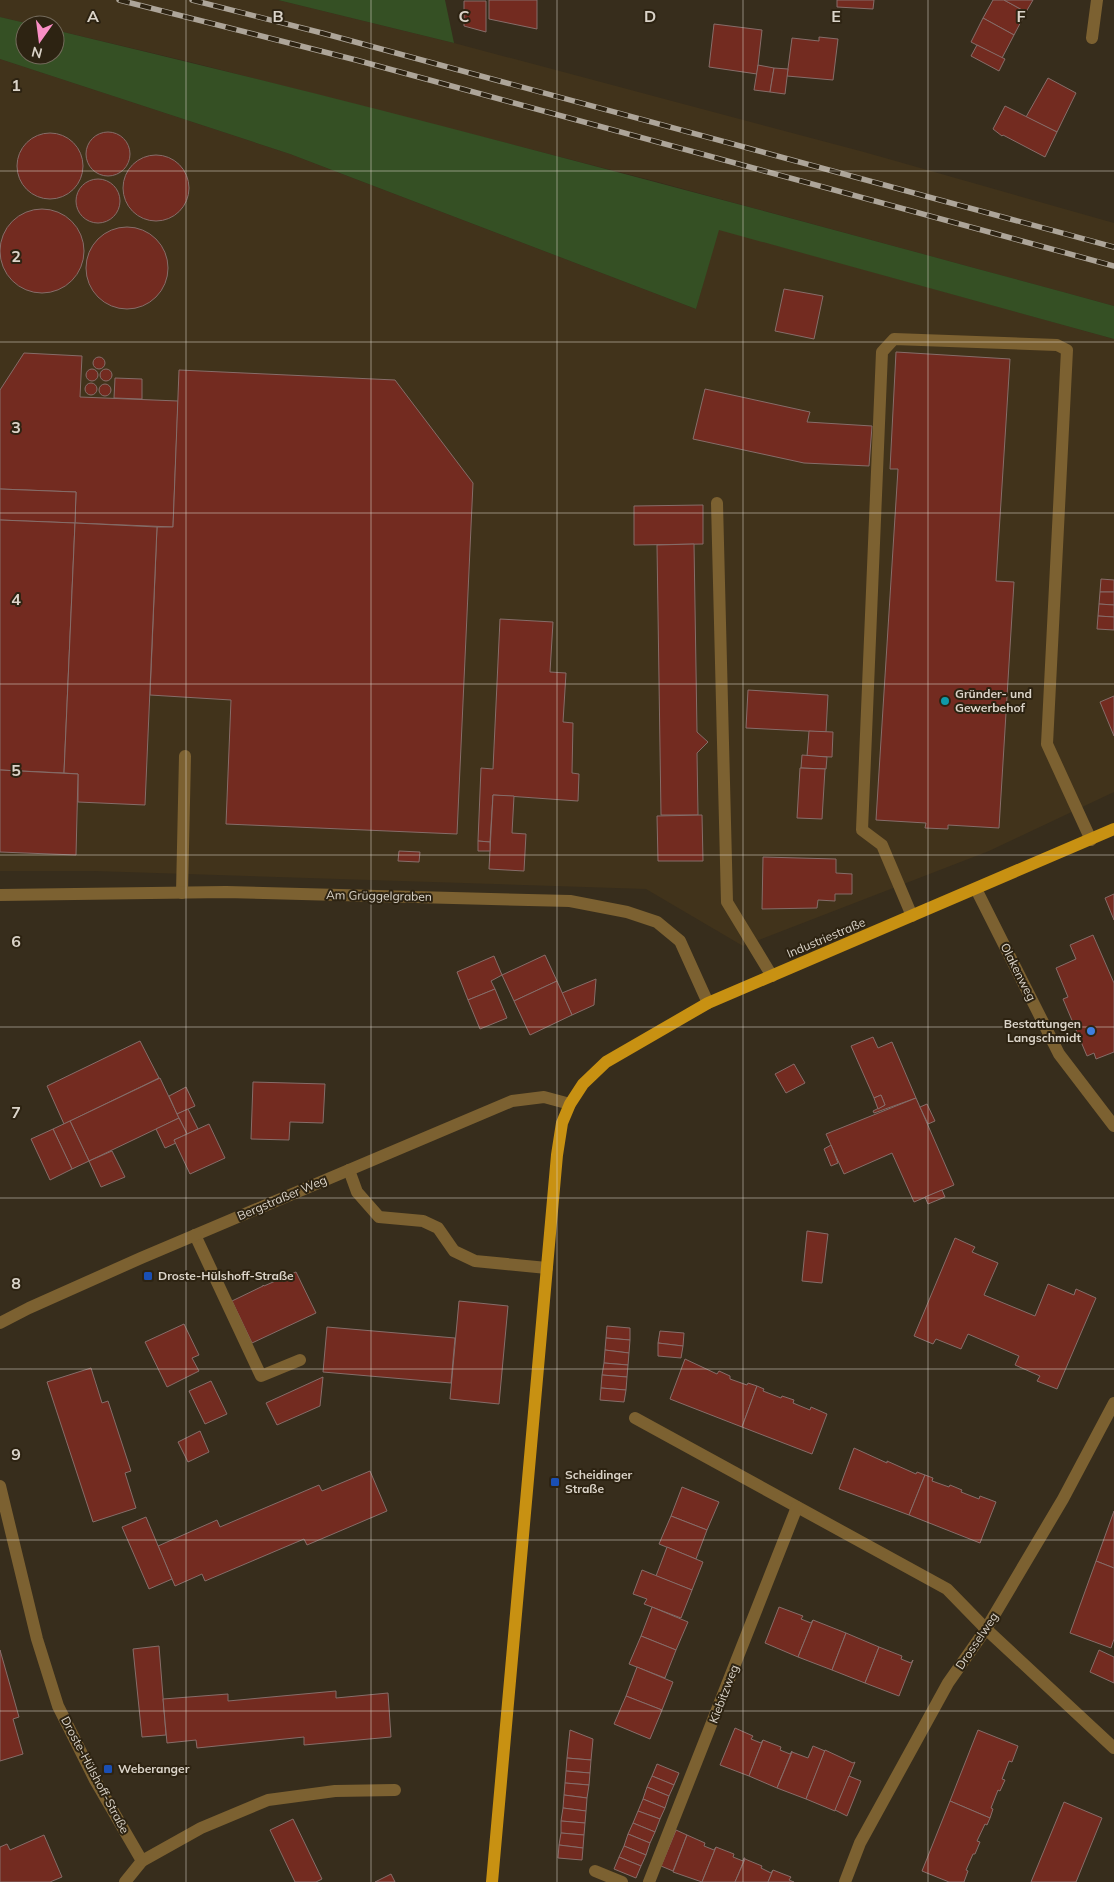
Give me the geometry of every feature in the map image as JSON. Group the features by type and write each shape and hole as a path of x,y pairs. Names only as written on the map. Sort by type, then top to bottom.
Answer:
{"main road":[{"name":"Industriestraße","path":"570,1104 583,1084 606,1062 708,1003 1114,829"},
{"path":"492,1882 557,1155 562,1123 570,1104"}],"street":[{"path":"1092,38 1097,0"},
{"path":"912,916 882,845 862,830 882,352 894,339 1057,345 1067,350 1047,744 1091,840"},
{"path":"717,503 727,902 772,976"},
{"path":"182,893 185,756"},
{"name":"Olakenweg","path":"976,889 1059,1054 1114,1126"},
{"name":"Am Grüggelgraben","path":"0,895 226,892 570,901 627,912 657,922 680,941 708,1003"},
{"name":"Bergstraßer Weg","path":"0,1323 38,1304 194,1235 512,1101 544,1097 570,1104"},
{"path":"349,1170 357,1192 379,1216 423,1221 438,1228 454,1251 475,1261 547,1268"},
{"path":"194,1235 261,1376 300,1360"},
{"name":"Drosselweg","path":"845,1882 860,1843 948,1683 986,1629 1063,1499 1114,1403"},
{"path":"635,1418 947,1589 986,1629 1114,1748"},
{"name":"Droste-Hülshoff-Straße","path":"0,1486 37,1639 58,1706 95,1780 142,1861"},
{"name":"Kiebitzweg","path":"650,1882 797,1507"},
{"path":"125,1882 142,1861 201,1828 268,1800 335,1791 395,1790"},
{"path":"595,1871 622,1882"}],"shaded area":[{"path":"0,0 278,0 454,43 864,152 1114,223 1114,306 654,181 190,62 65,32 65,15 15,15 15,21 0,17"},
{"path":"0,59 290,154 696,309 718,229 1114,339 1114,792 989,851 743,946 646,889 94,871 0,871"}],"green space":[{"path":"278,0 445,0 454,43"},
{"path":"0,17 15,21 15,64 0,59"},
{"path":"65,32 321,95 718,199 1114,306 1114,339 719,230 696,309 290,154 18,65 65,65"}],"building":[{"path":"489,0 537,0 537,29 489,19"},
{"path":"837,0 874,0 873,9 837,7"},
{"path":"993,0 1004,0 1026,12 1014,35 983,18"},
{"path":"1004,0 1033,0 1026,12"},
{"path":"464,1 486,1 486,32 464,26"},
{"path":"983,18 1014,35 1002,58 971,42"},
{"path":"714,24 762,30 757,74 709,67"},
{"path":"819,37 838,39 833,80 787,76 792,38 819,41"},
{"path":"977,45 1005,59 999,71 971,56"},
{"path":"758,65 774,68 770,92 754,90"},
{"path":"774,68 788,69 785,94 770,92"},
{"path":"1048,78 1076,93 1057,132 1026,117"},
{"path":"1005,106 1057,132 1045,157 1002,136 993,129"},
{"path":"104,132 112,132 124,138 130,154 124,170 112,176 104,176 92,170 86,158 86,150 92,138"},
{"path":"44,133 56,133 74,142 81,153 83,166 81,179 74,190 63,197 44,199 31,194 22,185 17,172 17,160 22,147 31,138"},
{"path":"149,155 163,155 175,160 184,169 189,181 187,201 180,212 163,221 149,221 137,216 128,207 123,195 123,181 128,169 137,160"},
{"path":"94,179 102,179 114,185 120,201 114,217 102,223 94,223 82,217 76,205 76,197 82,185"},
{"path":"42,209 65,216 77,228 84,251 77,274 65,286 42,293 19,286 7,274 0,251 7,228 19,216"},
{"path":"119,227 135,227 150,234 161,245 168,260 165,284 156,297 135,309 119,309 104,302 93,291 86,276 86,260 93,245 104,234"},
{"path":"784,289 823,296 814,339 775,331"},
{"name":"Gründer- und Gewerbehof","path":"896,352 1010,359 996,581 1014,582 999,828 948,825 948,829 925,828 926,823 876,820 898,469 890,469"},
{"path":"24,353 82,356 80,397 178,401 173,527 75,523 76,492 0,489 0,390"},
{"path":"97,357 101,357 105,363 101,369 97,369 93,365 93,361"},
{"path":"90,369 94,369 98,375 94,381 90,381 86,377 86,373"},
{"path":"104,369 108,369 112,375 108,381 104,381 100,377 100,373"},
{"path":"179,370 395,380 473,483 457,834 226,824 231,700 150,695 157,527 173,527"},
{"path":"115,378 142,379 142,399 114,398"},
{"path":"89,383 93,383 97,389 93,395 89,395 85,391 85,387"},
{"path":"103,384 107,384 111,390 107,396 103,396 99,392 99,388"},
{"path":"705,389 810,412 807,422 872,426 869,466 804,463 693,439"},
{"path":"0,489 76,492 75,523 0,520"},
{"path":"703,505 703,544 634,545 634,506"},
{"path":"0,520 75,523 64,773 0,770"},
{"path":"75,523 157,527 145,805 78,802 78,774 64,773"},
{"path":"694,544 697,732 708,742 697,753 698,815 661,815 657,545"},
{"path":"1101,579 1114,580 1114,592 1100,592"},
{"path":"1100,592 1114,592 1114,605 1099,604"},
{"path":"1099,604 1114,605 1114,617 1098,616"},
{"path":"1098,616 1114,617 1114,630 1097,629"},
{"path":"500,619 553,622 550,672 566,673 563,722 573,723 572,773 579,774 578,801 493,795 490,842 478,841 481,768 493,769"},
{"path":"748,690 828,695 826,732 746,728"},
{"path":"1114,696 1114,736 1100,702"},
{"path":"809,731 833,732 832,757 807,756"},
{"path":"802,755 827,757 826,769 801,768"},
{"path":"800,768 825,769 822,819 797,818"},
{"path":"0,770 78,774 76,855 0,852"},
{"path":"493,795 514,796 512,833 526,834 524,871 489,869"},
{"path":"702,815 703,861 658,861 657,816"},
{"path":"478,841 490,842 490,851 478,851"},
{"path":"399,851 420,852 419,862 398,861"},
{"path":"763,857 836,859 836,873 852,874 852,894 835,894 835,901 818,900 817,908 762,909"},
{"path":"1114,894 1114,920 1105,898"},
{"path":"1093,935 1114,983 1114,1052 1096,1059 1094,1053 1087,1056 1063,999 1068,997 1056,968 1076,959 1070,945"},
{"path":"545,955 557,981 514,1001 502,975"},
{"path":"494,956 502,975 491,981 495,989 468,1000 457,972"},
{"path":"596,979 594,1005 572,1015 562,993"},
{"path":"557,981 572,1015 530,1035 514,1001"},
{"path":"495,989 507,1018 480,1029 468,1000"},
{"path":"873,1037 878,1048 892,1042 916,1098 874,1113 873,1111 885,1105 881,1095 874,1098 851,1046"},
{"path":"140,1041 159,1078 64,1124 47,1086"},
{"path":"794,1064 805,1083 786,1093 775,1074"},
{"path":"160,1078 179,1118 89,1161 70,1121"},
{"path":"253,1082 325,1084 323,1123 290,1122 289,1140 251,1139"},
{"path":"186,1087 195,1106 177,1114 169,1096"},
{"path":"881,1095 885,1105 878,1109 874,1098"},
{"path":"916,1098 954,1185 914,1202 892,1153 844,1174 826,1134"},
{"path":"927,1104 935,1121 928,1124 920,1107"},
{"path":"188,1109 198,1129 187,1134 177,1114"},
{"path":"179,1118 187,1134 174,1140 176,1143 165,1148 156,1129"},
{"path":"70,1121 89,1161 72,1169 53,1129"},
{"path":"209,1124 225,1158 190,1174 174,1140"},
{"path":"53,1129 72,1169 50,1180 31,1139"},
{"path":"831,1145 838,1163 831,1166 824,1149"},
{"path":"112,1151 125,1177 101,1187 89,1161"},
{"path":"942,1190 945,1197 928,1204 925,1197"},
{"path":"807,1231 828,1234 822,1283 802,1281"},
{"path":"955,1238 975,1247 972,1252 998,1263 984,1295 1035,1316 1048,1284 1074,1295 1076,1289 1096,1298 1057,1389 1037,1381 1040,1376 1015,1365 1019,1356 968,1334 961,1349 936,1339 933,1344 914,1336"},
{"path":"296,1272 316,1313 252,1343 232,1301 263,1285"},
{"path":"459,1301 508,1306 499,1404 450,1399"},
{"path":"184,1324 199,1355 192,1358 199,1371 167,1387 145,1342"},
{"path":"607,1326 630,1328 630,1340 606,1338"},
{"path":"327,1327 455,1338 451,1383 323,1372"},
{"path":"660,1331 684,1333 683,1346 658,1343"},
{"path":"606,1338 630,1340 629,1353 605,1350"},
{"path":"658,1343 683,1346 681,1358 658,1356"},
{"path":"605,1350 629,1353 628,1365 604,1363"},
{"path":"685,1359 717,1374 719,1371 730,1376 730,1379 747,1385 748,1383 757,1386 742,1427 670,1399"},
{"path":"604,1363 628,1365 627,1377 602,1375"},
{"path":"91,1368 102,1403 108,1401 131,1471 125,1473 136,1508 93,1522 47,1382"},
{"path":"602,1375 627,1377 626,1390 601,1388"},
{"path":"323,1377 320,1406 277,1425 266,1403"},
{"path":"211,1381 227,1414 205,1424 189,1391"},
{"path":"757,1386 764,1389 763,1391 781,1398 782,1396 794,1400 793,1403 810,1410 811,1407 827,1414 812,1454 742,1427"},
{"path":"601,1388 626,1390 624,1402 600,1400"},
{"path":"200,1431 209,1452 188,1462 178,1442"},
{"path":"854,1448 887,1463 887,1461 916,1474 917,1472 925,1475 909,1515 839,1489"},
{"path":"370,1471 387,1511 307,1545 304,1539 205,1581 202,1574 175,1586 158,1546 217,1520 220,1527 319,1485 322,1491"},
{"path":"925,1475 933,1478 932,1481 949,1487 950,1485 962,1490 961,1492 979,1499 980,1496 996,1502 980,1543 909,1515"},
{"path":"682,1487 719,1502 707,1530 671,1516"},
{"path":"1114,1511 1114,1568 1096,1561"},
{"path":"671,1516 707,1530 696,1559 659,1544"},
{"path":"146,1517 172,1579 149,1589 122,1527"},
{"path":"667,1547 703,1562 692,1590 656,1576"},
{"path":"1096,1561 1114,1568 1114,1639 1111,1648 1070,1633"},
{"path":"642,1570 692,1590 681,1618 644,1604 647,1599 633,1594"},
{"path":"652,1607 688,1622 676,1650 641,1636"},
{"path":"779,1607 803,1616 801,1619 811,1623 813,1620 798,1657 765,1643"},
{"path":"813,1620 846,1633 832,1670 798,1657"},
{"path":"846,1633 879,1647 865,1683 832,1670"},
{"path":"641,1636 676,1650 665,1678 629,1664"},
{"path":"159,1646 166,1735 142,1737 133,1649"},
{"path":"879,1647 902,1656 901,1659 911,1663 913,1660 899,1696 865,1683"},
{"path":"0,1650 19,1717 13,1719 23,1754 0,1761"},
{"path":"1099,1650 1114,1657 1114,1683 1090,1672"},
{"path":"637,1667 673,1682 662,1710 626,1696"},
{"path":"336,1691 336,1698 388,1693 391,1737 304,1745 304,1737 197,1748 196,1740 167,1743 163,1699 228,1694 228,1701"},
{"path":"626,1696 662,1710 650,1739 614,1724"},
{"path":"735,1728 753,1736 751,1739 761,1743 763,1740 749,1776 720,1765"},
{"path":"570,1730 593,1739 591,1760 567,1758"},
{"path":"978,1730 1018,1746 1012,1762 1009,1761 1002,1779 1005,1780 1000,1791 998,1790 991,1808 993,1809 990,1818 950,1801"},
{"path":"763,1740 781,1747 780,1750 790,1754 792,1751 777,1788 749,1776"},
{"path":"813,1746 825,1751 806,1799 777,1788 792,1752 808,1758"},
{"path":"825,1750 853,1763 855,1762 835,1811 806,1799"},
{"path":"567,1758 591,1760 590,1773 566,1771"},
{"path":"657,1764 679,1773 674,1785 652,1776"},
{"path":"566,1771 590,1773 589,1785 565,1783"},
{"path":"652,1776 674,1785 669,1796 647,1787"},
{"path":"849,1776 861,1781 847,1816 835,1810"},
{"path":"565,1783 589,1785 587,1798 564,1795"},
{"path":"647,1787 669,1796 665,1808 643,1799"},
{"path":"564,1795 587,1798 586,1811 563,1808"},
{"path":"643,1799 665,1808 660,1819 638,1811"},
{"path":"950,1801 990,1818 977,1841 980,1842 966,1870 968,1871 964,1882 949,1882 922,1871"},
{"path":"1064,1802 1102,1818 1076,1882 1031,1882"},
{"path":"563,1808 586,1811 585,1823 561,1821"},
{"path":"638,1811 660,1819 655,1832 633,1823"},
{"path":"293,1819 322,1879 316,1882 295,1882 270,1830"},
{"path":"561,1821 585,1823 584,1835 561,1833"},
{"path":"633,1823 655,1832 650,1843 628,1834"},
{"path":"676,1830 687,1835 673,1871 661,1866"},
{"path":"561,1833 584,1835 583,1848 559,1845"},
{"path":"628,1834 650,1843 646,1855 624,1846"},
{"path":"44,1835 62,1877 50,1882 0,1882 0,1847 7,1844 10,1850"},
{"path":"687,1835 705,1843 704,1846 714,1850 716,1847 702,1882 673,1872"},
{"path":"559,1845 583,1848 582,1860 558,1858"},
{"path":"624,1846 646,1855 641,1866 619,1857"},
{"path":"716,1847 734,1854 733,1857 743,1861 745,1858 735,1882 702,1882"},
{"path":"619,1857 641,1866 636,1878 614,1869"},
{"path":"745,1859 762,1866 761,1868 771,1873 773,1870 768,1882 735,1882"},
{"path":"773,1870 791,1877 789,1880 794,1882 768,1882"},
{"path":"391,1874 395,1882 375,1882"}],"railway":[{"path":"119,0 356,60 1114,266"},
{"path":"192,0 322,33 1114,247"}],"place":[{"name":"Gründer- und Gewerbehof","path":"945,701"},
{"name":"Bestattungen Langschmidt","path":"1091,1031"},
{"name":"Droste-Hülshoff-Straße","path":"148,1276"},
{"name":"Scheidinger Straße","path":"555,1482"},
{"name":"Weberanger","path":"108,1769"}]}
